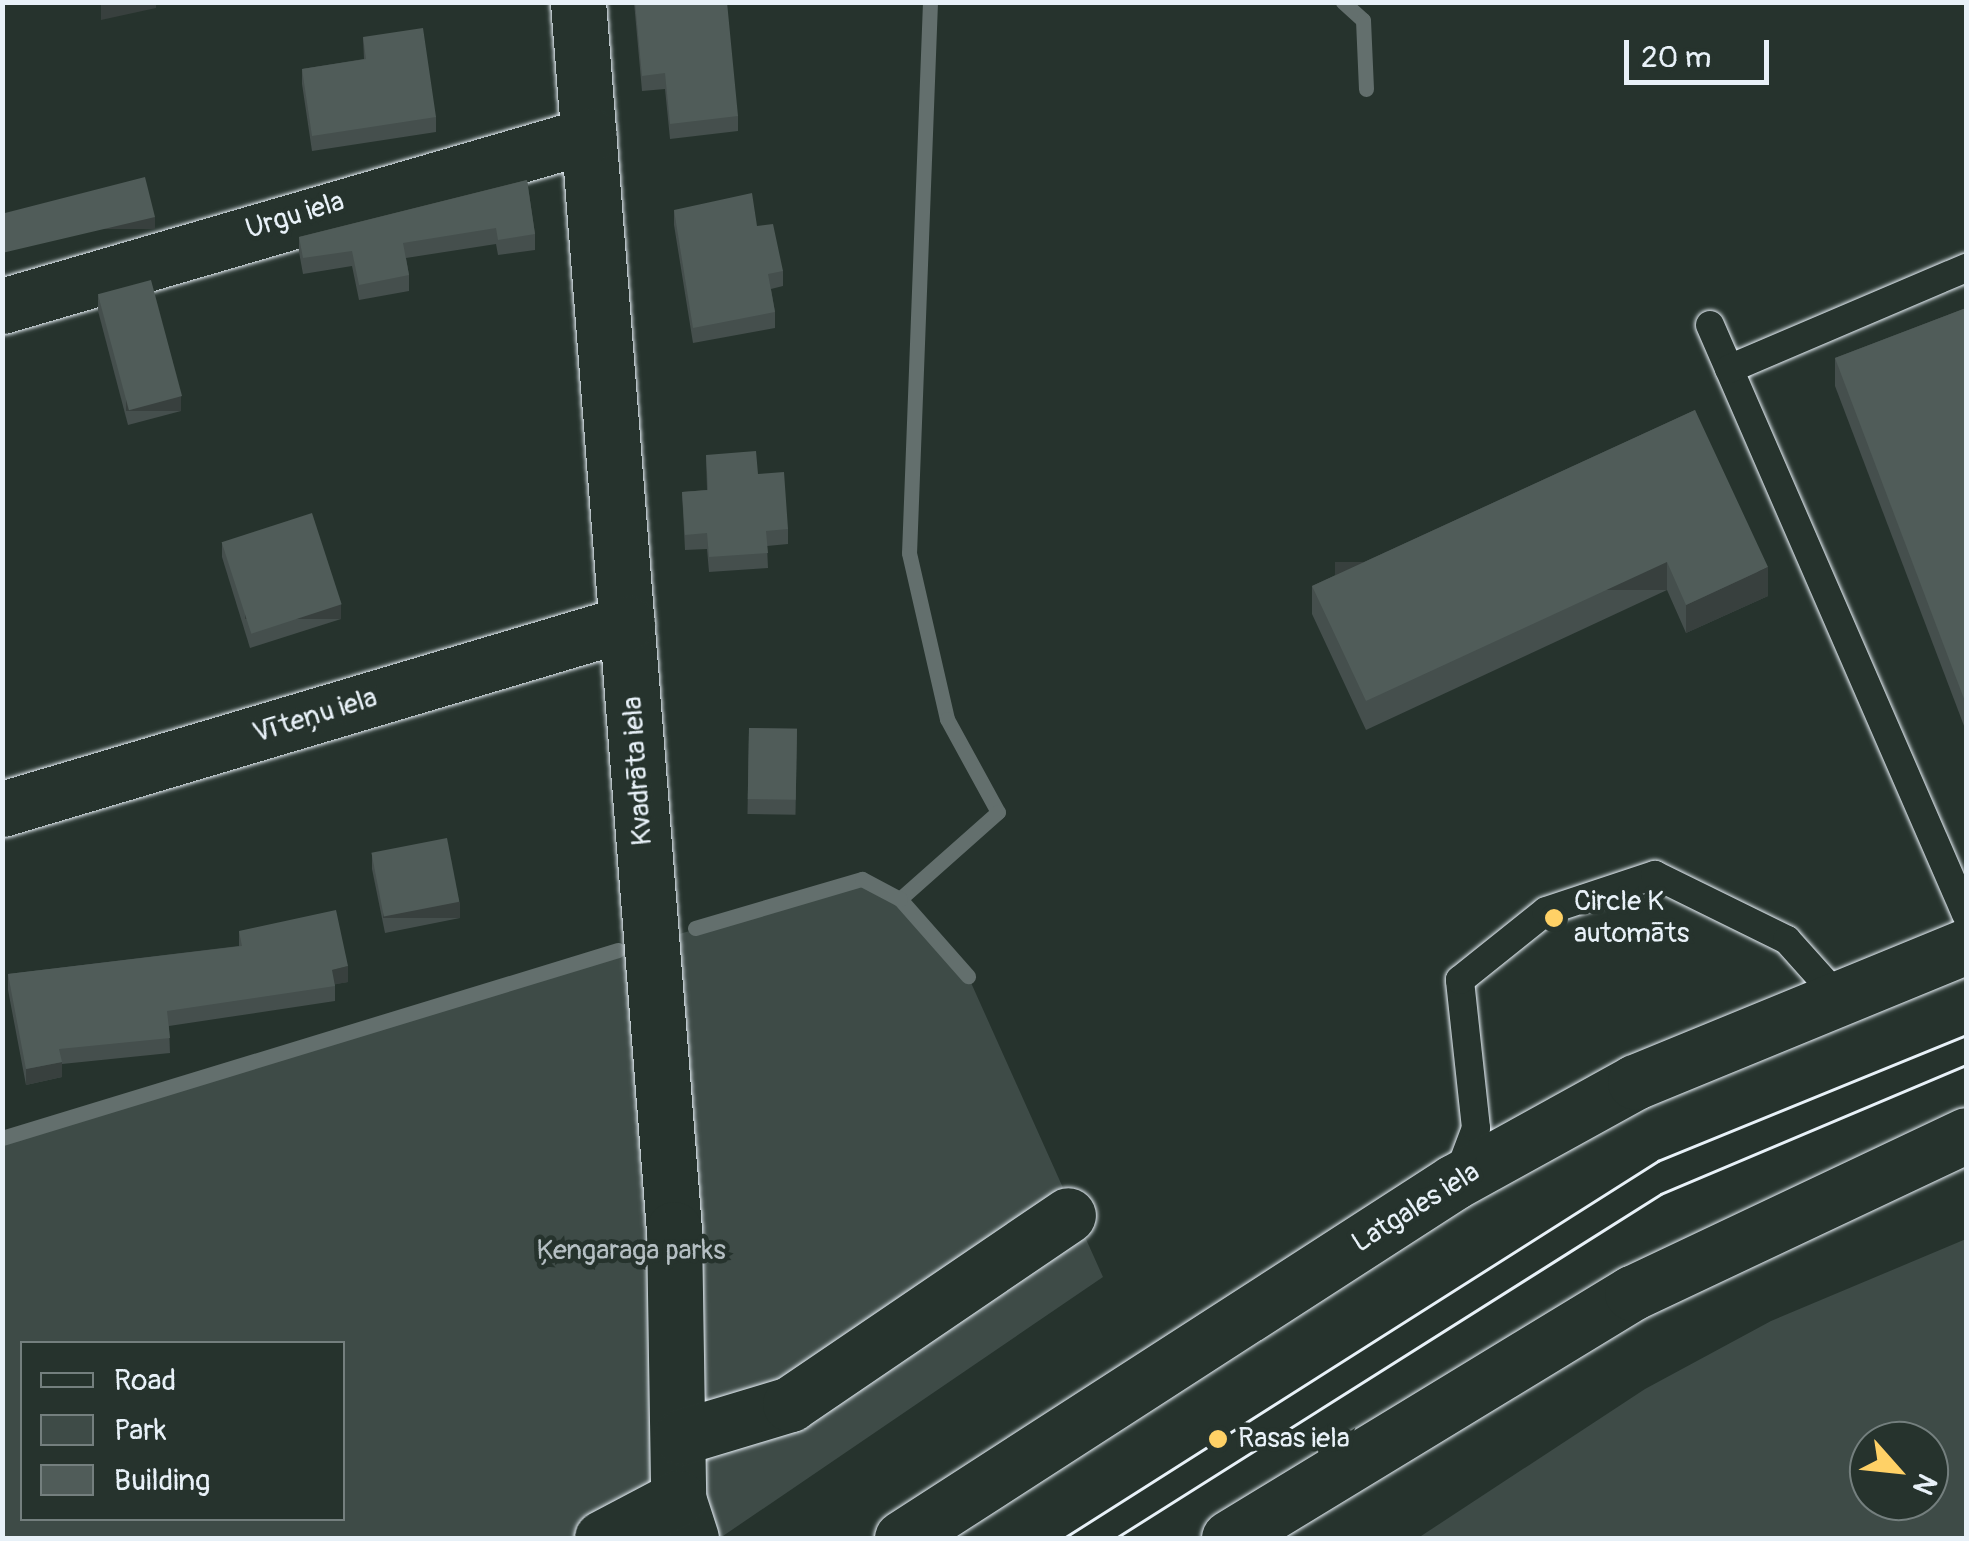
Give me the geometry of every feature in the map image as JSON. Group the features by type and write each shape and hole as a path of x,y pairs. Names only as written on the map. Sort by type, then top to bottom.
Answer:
{"main road":[{"name":"Kvadrāta iela","path":"578,2 674,1229 684,1518"},
{"name":"Urgu iela","path":"2,306 589,135"},
{"name":"Vīteņu iela","path":"2,809 628,623"},
{"name":"Latgales iela","path":"902,1538 1454,1182 1635,1082 1966,946"},
{"path":"1229,1538 1632,1293 1966,1135"},
{"path":"681,1437 790,1404 1068,1215"},
{"path":"602,1538 684,1518"}],"lane":[{"path":"1729,369 1966,268"},
{"path":"1710,324 1966,914"},
{"path":"1454,1182 1476,1128 1460,980 1546,911 1656,875 1787,940 1839,998"}],"green space":[{"name":"Ķengaraga parks","path":"862,879 900,899 968,976 1103,1277 720,1538 3,1538 3,1138"},
{"path":"1966,1239 1966,1538 1418,1538 1645,1389 1771,1321"}],"building":[{"path":"635,2 727,2 738,116 670,124 665,73 642,76"},
{"path":"423,28 436,117 312,136 302,69 366,59 363,37"},
{"path":"145,177 155,217 2,253 2,204 5,213"},
{"path":"527,180 535,234 498,240 496,228 403,243 409,275 359,285 352,251 303,258 299,237"},
{"path":"752,193 757,226 773,224 783,271 768,274 775,312 693,328 674,210"},
{"path":"151,280 182,396 129,410 98,294"},
{"path":"1966,308 1966,704 1835,358"},
{"path":"1695,410 1768,567 1686,605 1667,562 1366,701 1312,586"},
{"path":"756,451 758,474 784,472 788,529 766,531 768,553 709,557 707,533 685,535 682,492 708,490 706,455"},
{"path":"312,513 342,604 251,634 222,542"},
{"path":"749,728 797,729 796,800 748,799"},
{"path":"447,838 459,902 384,916 371,853"},
{"path":"336,910 348,966 332,970 335,986 167,1011 170,1038 59,1049 62,1062 26,1069 8,974 242,946 239,931"}],"waterway":[{"path":"930,2 909,553 947,719 998,812 900,899 968,976"},
{"path":"1343,2 1363,20 1366,89"},
{"path":"695,928 862,879 900,899"},
{"path":"2,1138 618,950"}],"tram line":[{"path":"1064,1538 1658,1161 1966,1035"},
{"path":"1116,1538 1661,1194 1966,1065"}],"place":[{"name":"Circle K automāts","path":"1554,918"},
{"name":"Rasas iela","path":"1218,1439"}]}
